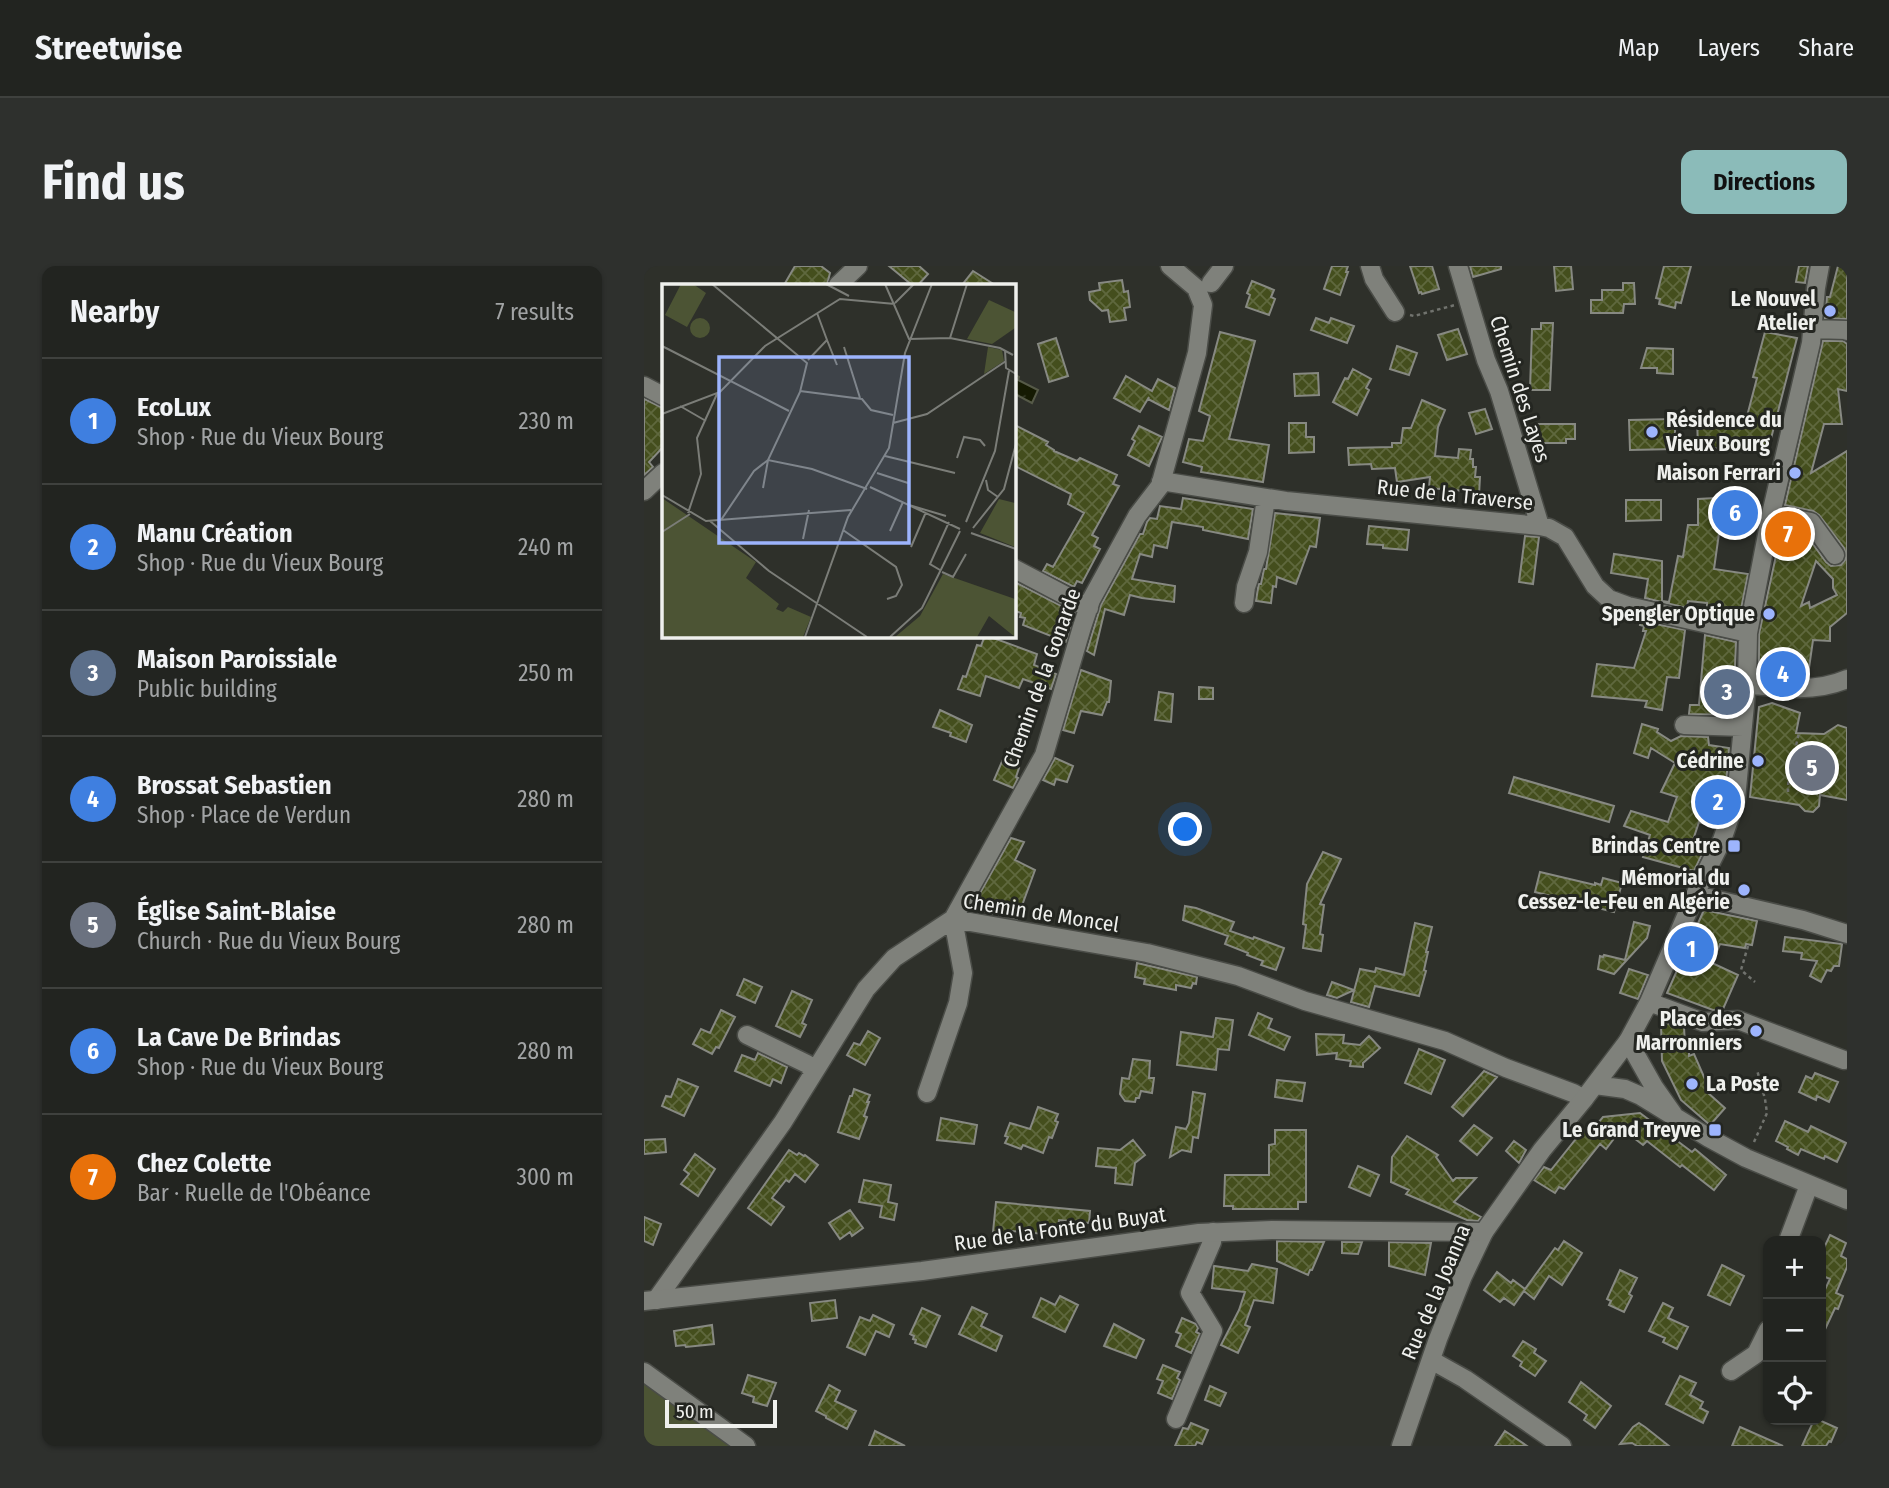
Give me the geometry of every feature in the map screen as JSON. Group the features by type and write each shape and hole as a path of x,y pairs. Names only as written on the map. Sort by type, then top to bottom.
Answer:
{"street":[{"path":"839,284 858,266"},
{"path":"1170,266 1204,286 1224,266"},
{"path":"1370,266 1374,279 1395,312"},
{"name":"Chemin des Layes","path":"1458,266 1540,526"},
{"name":"Rue de la Joanna","path":"1402,1446 1463,1276 1484,1232 1542,1150 1628,1041 1649,1002 1722,840 1736,799 1748,633 1771,514 1811,343 1820,266"},
{"name":"Chemin de la Gonarde","path":"953,919 1044,755 1089,608 1137,516 1160,486 1197,353 1204,286"},
{"path":"1812,329 1847,331"},
{"path":"644,386 662,395"},
{"path":"644,491 662,474"},
{"name":"Rue de la Traverse","path":"1161,481 1286,502 1549,528 1565,537 1595,586 1609,599 1628,606 1748,633"},
{"path":"1244,603 1245,587 1258,552 1266,498"},
{"path":"1771,514 1811,522 1835,555"},
{"path":"1015,569 1089,608"},
{"path":"1746,684 1806,689 1847,679"},
{"path":"1684,725 1742,727"},
{"path":"1696,895 1768,911 1847,934"},
{"path":"927,1093 958,1003 961,983 962,973 953,919"},
{"name":"Chemin de Moncel","path":"650,1300 783,1122 866,989 894,958 953,919 1147,953 1238,976 1305,1001 1445,1041 1573,1093 1625,1089 1641,1096"},
{"path":"1649,1002 1703,1022 1738,1020 1844,1060"},
{"path":"747,1035 807,1064 814,1072"},
{"path":"1628,1041 1673,1114"},
{"path":"1616,1057 1628,1084 1641,1096 1746,1158 1847,1200"},
{"path":"1789,1236 1809,1185"},
{"path":"1177,1419 1213,1331 1190,1293 1212,1242 1213,1232"},
{"name":"Rue de la Fonte du Buyat","path":"650,1300 922,1271 1213,1232 1484,1232"},
{"path":"1731,1371 1756,1354 1763,1339"},
{"path":"1431,1360 1465,1379 1562,1446"},
{"path":"644,1372 746,1446"}],"path":[{"path":"1395,312 1414,316 1468,301"},
{"path":"1788,792 1789,759 1795,750 1799,733"},
{"path":"1748,946 1741,970 1755,982"},
{"path":"1746,1158 1767,1113 1757,1070"}],"shaded area":[{"path":"644,1380 731,1446 644,1446"}],"water":[{"path":"1015,377 1038,390 1032,403 1015,394"}],"building":[{"path":"795,266 821,266 830,273 827,284 785,284"},
{"path":"889,266 919,266 928,274 919,284 911,284"},
{"path":"1332,266 1348,266 1340,295 1324,289"},
{"path":"1410,266 1432,266 1439,289 1419,293"},
{"path":"1470,266 1501,266 1501,269 1473,277"},
{"path":"1554,266 1571,266 1573,289 1556,291"},
{"path":"1664,266 1691,266 1681,303 1676,302 1675,308 1659,304 1660,299 1656,298"},
{"path":"1799,266 1808,266 1805,283 1796,282"},
{"path":"1838,266 1847,266 1847,319 1825,318 1827,297 1830,297"},
{"path":"973,271 993,284 963,284"},
{"path":"1122,280 1124,292 1128,291 1130,307 1124,308 1126,320 1110,322 1108,310 1102,311 1090,300 1089,292 1100,290 1099,283"},
{"path":"1252,281 1274,290 1271,297 1275,299 1269,315 1246,307 1250,295 1247,293"},
{"path":"1623,283 1634,283 1635,304 1624,304 1623,313 1591,313 1591,300 1602,300 1602,290 1623,290"},
{"path":"1316,318 1329,323 1331,318 1354,326 1347,343 1311,330"},
{"path":"1541,323 1553,323 1550,390 1530,390 1532,329 1541,329"},
{"path":"1458,329 1467,354 1447,360 1438,335"},
{"path":"1220,332 1255,341 1229,439 1269,445 1263,482 1201,472 1202,467 1183,462 1189,439 1203,441 1210,416 1199,411"},
{"path":"1765,332 1797,338 1767,454 1728,444 1728,448 1698,448 1697,418 1746,420 1757,378 1753,377"},
{"path":"1056,338 1068,376 1049,382 1038,344"},
{"path":"1823,341 1843,341 1847,344 1847,391 1838,389 1842,424 1824,424 1811,473 1847,451 1847,613 1830,627 1830,641 1813,640 1808,675 1770,671 1771,665 1759,663 1759,634 1782,528 1804,532 1831,566 1841,565 1846,554 1819,515 1813,511 1785,505","holes":["1816,561 1833,579 1833,588 1837,595 1810,608 1809,602 1801,606"]},
{"path":"1397,346 1417,353 1409,375 1390,369"},
{"path":"1647,348 1673,349 1673,374 1657,373 1657,368 1641,368"},
{"path":"1353,369 1371,379 1366,388 1369,390 1357,415 1333,402 1345,378 1348,379"},
{"path":"1318,373 1319,395 1295,396 1294,374"},
{"path":"1126,376 1152,391 1158,379 1175,388 1169,410 1148,399 1149,397 1140,412 1114,398"},
{"path":"644,399 662,408 662,448 649,462 653,467 644,475"},
{"path":"1422,400 1445,410 1438,427 1435,456 1458,458 1459,449 1471,450 1470,459 1473,459 1473,467 1476,467 1475,477 1480,477 1479,495 1466,491 1429,488 1430,477 1397,482 1395,468 1372,469 1371,464 1349,465 1348,448 1392,447 1392,443 1401,443 1403,428 1411,428"},
{"path":"1485,409 1492,429 1476,434 1469,413"},
{"name":"Résidence du Vieux Bourg","path":"1675,419 1675,449 1630,450 1629,420"},
{"path":"1289,423 1306,423 1306,437 1314,437 1314,452 1289,453"},
{"path":"1535,424 1575,424 1575,439 1566,439 1566,443 1536,443"},
{"path":"1015,425 1048,442 1046,445 1054,451 1077,461 1080,458 1117,475 1113,484 1119,486 1092,535 1098,538 1094,546 1100,549 1082,583 1077,581 1074,587 1043,571 1047,564 1053,567 1084,513 1068,504 1071,494 1015,466"},
{"path":"1139,426 1162,437 1149,466 1128,455"},
{"path":"1183,498 1253,509 1248,539 1172,522 1167,548 1154,545 1152,557 1140,554 1132,579 1175,586 1174,602 1130,595 1124,615 1105,609 1094,655 1087,651 1101,605 1140,534 1143,534 1147,522 1150,518 1157,519 1160,506 1181,509"},
{"path":"1715,498 1715,505 1744,506 1744,529 1720,526 1714,569 1748,574 1739,619 1707,612 1707,603 1688,601 1687,608 1645,598 1648,579 1611,573 1614,554 1662,561 1662,601 1669,602 1678,556 1683,557 1688,525 1698,525 1698,499"},
{"path":"1626,500 1661,500 1661,520 1626,521"},
{"path":"1275,513 1320,518 1316,547 1310,546 1296,584 1277,577 1271,603 1256,601 1259,584 1266,569"},
{"path":"1369,526 1409,530 1407,550 1367,544"},
{"path":"1525,536 1539,537 1533,584 1519,582"},
{"path":"1015,582 1075,613 1066,642 1023,625 1025,618 1020,617 1021,613 1015,611"},
{"path":"1641,621 1685,630 1679,678 1667,677 1662,710 1645,707 1647,701 1592,696 1597,664 1634,668 1646,631 1643,631 1644,626 1640,625"},
{"path":"1705,635 1736,642 1733,715 1689,714 1690,705 1699,705"},
{"path":"984,637 990,637 1037,654 1034,665 1056,674 1051,689 1023,679 1019,688 986,676 980,696 958,689 963,676 966,677 977,645 981,646"},
{"path":"1081,670 1111,681 1109,702 1102,715 1081,711 1074,733 1063,730"},
{"path":"1199,687 1213,688 1213,699 1199,699"},
{"path":"1159,692 1173,694 1171,722 1155,720"},
{"path":"1772,703 1800,713 1796,733 1824,734 1838,725 1847,728 1847,800 1820,795 1819,806 1813,812 1805,811 1799,805 1750,797 1759,707"},
{"path":"940,710 972,725 966,742 933,727"},
{"path":"1642,724 1658,729 1657,732 1671,741 1681,736 1708,737 1709,745 1729,748 1725,797 1715,827 1699,822 1690,849 1703,852 1694,871 1643,857 1650,835 1624,826 1631,811 1668,822 1677,797 1661,792 1675,763 1651,748 1648,758 1634,753"},
{"path":"1007,750 1013,765 1019,768 1013,788 994,780"},
{"path":"1055,758 1073,766 1067,782 1056,779 1054,785 1043,780"},
{"path":"1514,777 1614,806 1609,822 1509,793"},
{"path":"1011,838 1024,842 1015,860 1035,870 1017,919 971,909"},
{"path":"1323,852 1341,859 1320,904 1324,905 1320,934 1323,935 1321,951 1303,948 1306,925 1303,924 1307,884"},
{"path":"1540,872 1595,885 1601,885 1603,878 1622,883 1614,912 1535,892"},
{"path":"1185,906 1234,922 1230,931 1284,948 1276,970 1261,965 1263,961 1247,955 1248,953 1225,944 1228,936 1183,920"},
{"path":"1704,910 1757,921 1752,945 1746,944 1745,948 1720,944 1712,963 1738,975 1723,1009 1713,1010 1667,993"},
{"path":"1634,922 1650,926 1647,938 1614,974 1598,969 1600,956 1625,960"},
{"path":"1415,923 1432,927 1426,952 1426,971 1419,996 1375,986 1369,1007 1351,1002 1360,969 1375,972 1376,968 1404,975"},
{"path":"1785,937 1842,944 1839,966 1834,966 1831,971 1827,970 1821,982 1810,976 1817,961 1801,959 1802,953 1783,951"},
{"path":"1137,963 1197,977 1196,984 1193,983 1191,988 1176,985 1176,990 1144,984 1145,979 1135,977"},
{"path":"1629,969 1648,975 1638,999 1620,993"},
{"path":"744,979 762,987 755,1003 737,995"},
{"path":"1332,982 1354,990 1337,998 1327,995"},
{"path":"792,991 812,1000 802,1023 806,1025 800,1037 776,1026"},
{"path":"721,1010 735,1017 719,1048 716,1047 712,1054 693,1044 701,1029 710,1033"},
{"path":"1258,1013 1272,1019 1268,1028 1290,1037 1284,1050 1249,1035"},
{"path":"1216,1018 1233,1020 1229,1050 1218,1049 1216,1070 1177,1065 1181,1032 1213,1037"},
{"path":"1674,1023 1684,1027 1685,1045 1689,1045 1689,1056 1694,1054 1710,1090 1707,1092 1725,1108 1710,1125 1681,1100 1662,1061 1661,1024"},
{"path":"868,1031 880,1038 865,1065 847,1055 854,1043 860,1045"},
{"path":"1316,1034 1344,1035 1343,1043 1360,1045 1369,1036 1380,1048 1363,1063 1363,1067 1350,1066 1351,1061 1336,1059 1337,1053 1317,1055"},
{"path":"1419,1049 1445,1060 1431,1094 1405,1083"},
{"path":"758,1053 787,1067 781,1083 773,1079 770,1086 735,1071 742,1055 755,1060"},
{"path":"1133,1059 1150,1061 1149,1078 1154,1078 1152,1093 1141,1091 1135,1102 1125,1101 1120,1094 1122,1078 1129,1079"},
{"path":"1484,1071 1497,1077 1463,1116 1452,1107"},
{"path":"1815,1073 1838,1082 1829,1102 1817,1096 1816,1100 1799,1092 1806,1076 1812,1079"},
{"path":"678,1079 698,1087 684,1116 662,1106 666,1096 671,1097"},
{"path":"1277,1080 1305,1083 1302,1101 1275,1097"},
{"path":"854,1089 870,1095 864,1116 867,1117 859,1139 838,1132"},
{"path":"1193,1092 1205,1094 1198,1138 1193,1137 1191,1152 1182,1150 1170,1157 1176,1127 1186,1129 1189,1123"},
{"path":"1038,1107 1058,1114 1052,1138 1049,1137 1043,1153 1023,1145 1021,1149 1005,1143 1010,1123 1030,1129"},
{"path":"1640,1113 1692,1152 1695,1149 1726,1175 1714,1190 1647,1141 1643,1145 1630,1135 1616,1136 1606,1149 1600,1144 1564,1189 1559,1187 1555,1193 1534,1180 1544,1167 1551,1170 1583,1130 1589,1134 1603,1117"},
{"path":"941,1118 977,1125 974,1144 937,1140"},
{"path":"1785,1121 1808,1132 1811,1126 1846,1143 1837,1162 1801,1149 1798,1155 1776,1141"},
{"path":"1474,1125 1492,1138 1477,1155 1460,1141"},
{"path":"1275,1130 1306,1130 1306,1202 1298,1202 1298,1209 1233,1209 1233,1206 1224,1206 1225,1175 1269,1175 1269,1145 1275,1144"},
{"path":"1407,1136 1438,1155 1436,1157 1453,1181 1456,1178 1476,1178 1454,1202 1481,1217 1478,1221 1467,1220 1406,1194 1409,1190 1391,1182 1392,1157"},
{"path":"665,1139 666,1152 644,1154 644,1140"},
{"path":"1133,1140 1145,1155 1135,1163 1132,1185 1115,1183 1116,1168 1096,1166 1098,1148 1120,1150"},
{"path":"1514,1141 1526,1150 1519,1163 1506,1151"},
{"path":"789,1150 797,1155 805,1155 818,1165 805,1182 795,1174 789,1182 786,1180 772,1198 784,1207 771,1225 748,1208"},
{"path":"695,1154 715,1169 698,1196 681,1184 689,1174 684,1170"},
{"path":"1358,1166 1379,1175 1370,1196 1349,1187"},
{"path":"864,1180 891,1185 888,1202 897,1204 894,1220 880,1217 882,1206 859,1202"},
{"path":"996,1202 1090,1211 1089,1223 1059,1220 1057,1235 993,1232"},
{"path":"850,1210 863,1228 852,1236 850,1232 840,1239 829,1223"},
{"path":"644,1217 661,1224 653,1245 644,1241"},
{"path":"1830,1235 1846,1243 1841,1256 1847,1259 1847,1267 1836,1293 1843,1296 1826,1327 1826,1287 1830,1279 1826,1277 1826,1244"},
{"path":"1277,1241 1324,1242 1308,1275 1277,1261"},
{"path":"1564,1241 1582,1253 1562,1285 1549,1276 1534,1299 1524,1291 1514,1305 1504,1298 1500,1302 1484,1290 1497,1272 1511,1283 1513,1280 1525,1289 1555,1248 1558,1250"},
{"path":"1342,1242 1362,1242 1358,1254 1342,1253"},
{"path":"1389,1242 1431,1243 1425,1275 1389,1266"},
{"path":"1252,1264 1277,1269 1273,1303 1254,1300 1245,1325 1250,1327 1238,1353 1221,1345 1245,1292 1212,1288 1214,1266 1248,1271"},
{"path":"1722,1265 1744,1276 1730,1305 1708,1295"},
{"path":"1620,1270 1637,1278 1624,1312 1609,1305 1611,1301 1607,1299"},
{"path":"1060,1296 1078,1305 1065,1332 1033,1317 1041,1298 1055,1305"},
{"path":"835,1300 837,1318 812,1321 810,1303"},
{"path":"1663,1303 1673,1308 1668,1318 1688,1327 1677,1349 1663,1342 1665,1338 1649,1331"},
{"path":"972,1307 987,1314 981,1326 1002,1336 996,1351 959,1334"},
{"path":"922,1308 940,1316 926,1347 915,1343 914,1336 910,1334"},
{"path":"873,1315 894,1325 889,1337 876,1331 865,1355 847,1347 860,1317 870,1321"},
{"path":"1182,1318 1196,1324 1196,1332 1200,1334 1191,1353 1176,1346 1181,1334 1176,1332"},
{"path":"1114,1324 1144,1340 1136,1358 1104,1346"},
{"path":"712,1325 714,1344 676,1346 674,1331"},
{"path":"1523,1341 1536,1349 1534,1353 1546,1361 1535,1376 1520,1366 1522,1362 1513,1356"},
{"path":"1163,1365 1180,1372 1177,1378 1180,1380 1172,1399 1158,1393 1163,1381 1157,1379"},
{"path":"748,1375 776,1383 767,1406 753,1402 754,1397 742,1393"},
{"path":"1680,1376 1696,1383 1690,1395 1703,1402 1700,1408 1708,1412 1703,1423 1666,1404"},
{"path":"1581,1382 1611,1406 1595,1428 1584,1420 1587,1415 1569,1402"},
{"path":"829,1385 840,1391 835,1401 856,1411 847,1429 816,1411"},
{"path":"1210,1386 1226,1393 1220,1406 1205,1400"},
{"path":"1191,1423 1208,1430 1202,1444 1197,1442 1195,1446 1175,1446 1183,1428 1188,1429"},
{"path":"1639,1423 1669,1446 1620,1444"},
{"path":"1826,1423 1837,1428 1831,1442 1826,1446 1802,1446 1812,1425"},
{"path":"1740,1427 1783,1446 1732,1446"},
{"path":"875,1431 905,1446 869,1446"},
{"path":"1505,1431 1527,1446 1495,1446"}],"place":[{"name":"Le Nouvel Atelier","path":"1830,311"},
{"name":"Résidence du Vieux Bourg","path":"1652,432"},
{"name":"Maison Ferrari","path":"1795,473"},
{"name":"La Cave De Brindas","path":"1735,513"},
{"name":"Chez Colette","path":"1788,534"},
{"name":"Spengler Optique","path":"1769,614"},
{"name":"Brossat Sebastien","path":"1783,674"},
{"name":"Maison Paroissiale","path":"1727,692"},
{"name":"Cédrine","path":"1758,761"},
{"name":"Église Saint-Blaise","path":"1812,768"},
{"name":"Manu Création","path":"1718,802"},
{"name":"Brindas Centre","path":"1734,846"},
{"name":"Mémorial du Cessez-le-Feu en Algérie","path":"1744,890"},
{"name":"EcoLux","path":"1691,949"},
{"name":"Place des Marronniers","path":"1756,1031"},
{"name":"La Poste","path":"1692,1084"},
{"name":"Le Grand Treyve","path":"1715,1130"}]}
